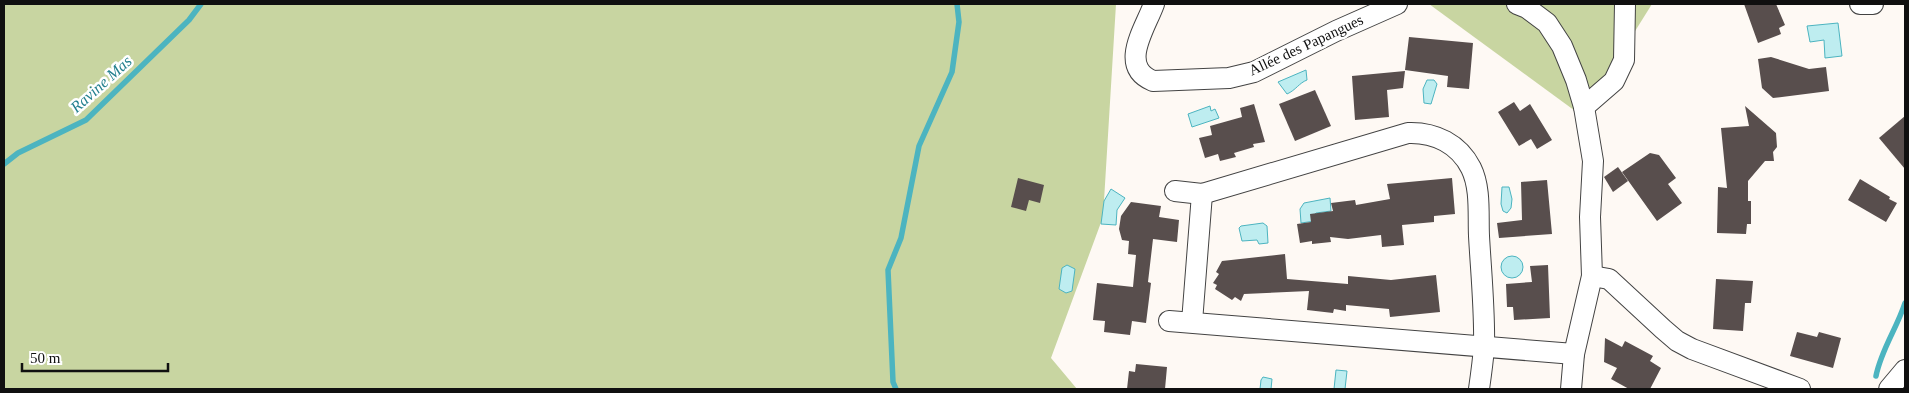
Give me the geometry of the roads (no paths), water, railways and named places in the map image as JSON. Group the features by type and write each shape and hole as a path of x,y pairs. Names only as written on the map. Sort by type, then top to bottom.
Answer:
{"street":[{"name":"Allée des Papangues","path":"1154,4 1135,52 1137,68 1144,77 1153,81 1228,78 1254,72 1336,31 1397,4"},
{"path":"1518,4 1527,8 1547,23 1562,46 1576,80 1584,107 1593,161 1590,217 1592,276 1574,354 1571,389"},
{"path":"1584,107 1614,81 1624,60 1625,4"},
{"path":"1860,4 1873,4"},
{"path":"1175,191 1202,194 1396,135 1422,132 1452,144 1472,169 1475,183 1484,347 1479,389"},
{"path":"1192,322 1202,194"},
{"path":"1592,276 1609,279 1677,341 1692,350 1800,389"},
{"path":"1169,320 1574,354"},
{"path":"1889,389 1905,370"}],"water":[{"path":"1838,23 1842,56 1825,58 1824,40 1810,42 1807,26"},
{"path":"1306,70 1307,80 1287,94 1278,82"},
{"path":"1427,80 1434,80 1437,84 1431,104 1424,103 1423,89"},
{"path":"1210,106 1211,111 1215,109 1219,118 1192,127 1188,114"},
{"path":"1502,187 1509,187 1512,199 1511,208 1507,213 1503,211 1501,204"},
{"path":"1111,189 1125,198 1117,210 1116,225 1101,224 1104,201"},
{"path":"1330,198 1331,211 1316,213 1315,221 1301,223 1300,209 1304,203"},
{"path":"1263,223 1267,226 1268,243 1259,244 1257,240 1242,241 1239,228 1241,226"},
{"path":"1512,256 1520,259 1523,267 1520,275 1512,278 1504,275 1501,267 1504,259"},
{"path":"1067,265 1075,269 1072,291 1066,293 1059,289 1062,268"},
{"path":"1336,370 1347,371 1345,389 1334,389"},
{"path":"1263,377 1272,379 1271,389 1260,389"}],"waterway":[{"name":"Ravine Mas","path":"4,164 18,153 86,120 189,20 201,4"},
{"path":"896,389 893,382 888,270 901,238 919,146 952,72 959,22 957,4"},
{"path":"1876,376 1878,366 1905,303"}]}
